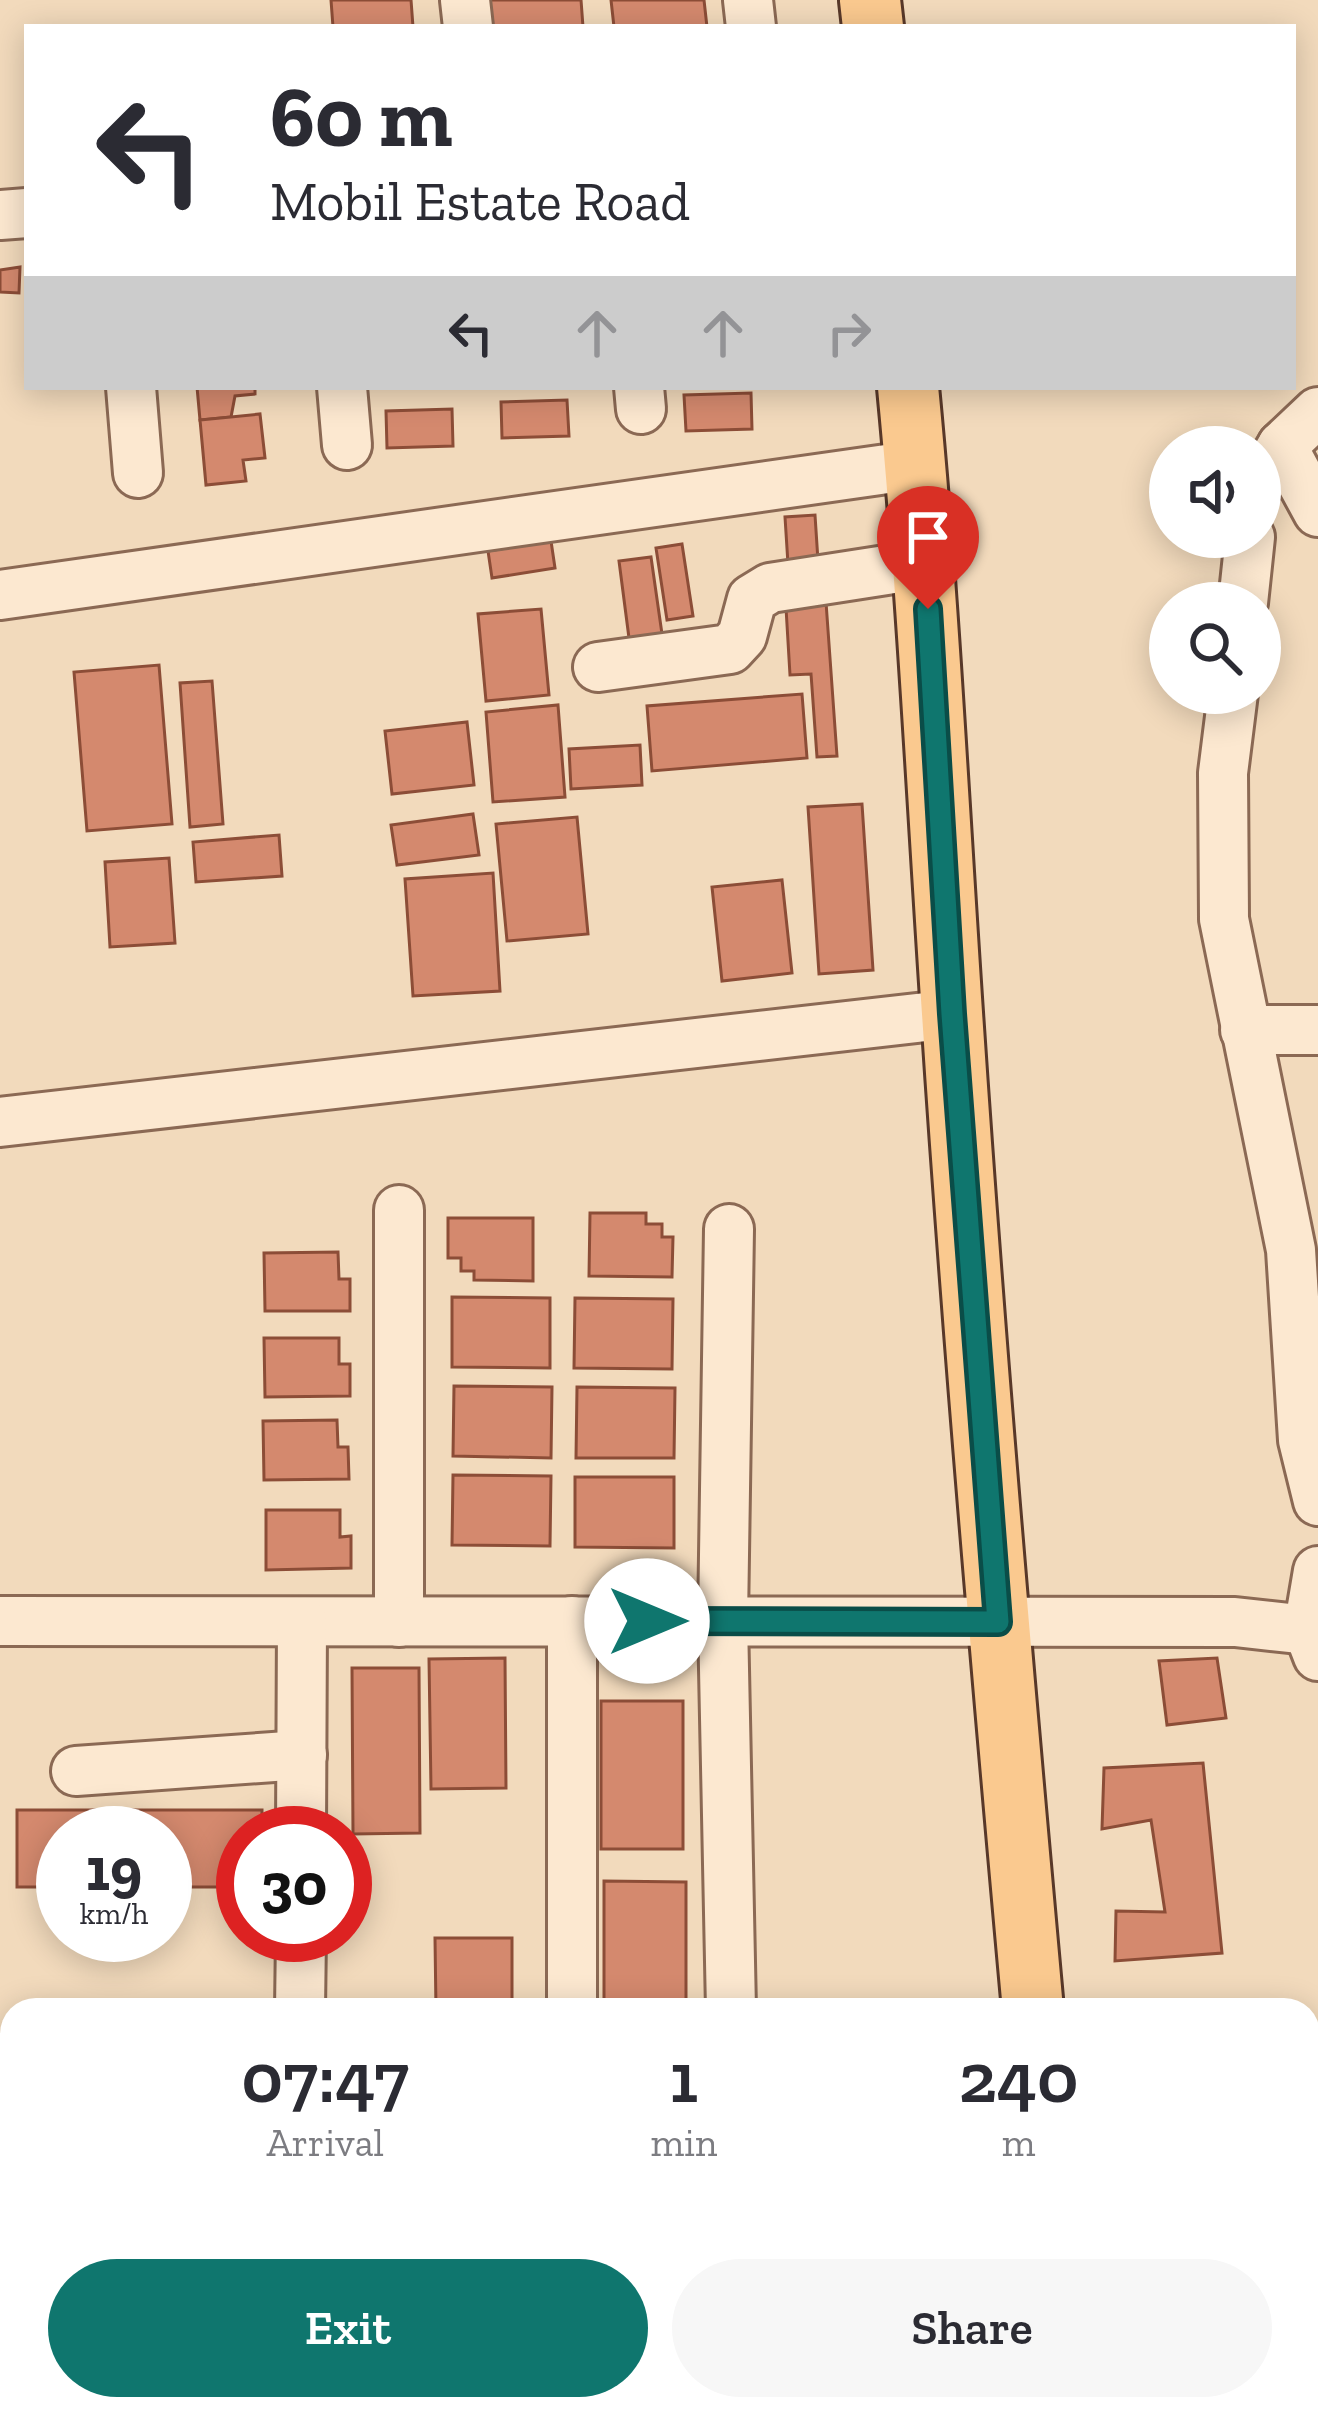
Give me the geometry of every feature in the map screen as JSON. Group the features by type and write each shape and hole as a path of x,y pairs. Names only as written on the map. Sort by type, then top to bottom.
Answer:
{"main road":[{"path":"908,390 925,564 952,1014 998,1622 1032,1998"}],"street":[{"path":"131,390 138,473"},
{"path":"342,390 347,445"},
{"path":"1281,453 1318,412"},
{"path":"0,595 915,465"},
{"path":"1281,474 1318,512"},
{"path":"598,667 730,649 742,636 752,598 770,588 925,564"},
{"path":"1230,714 1223,773 1224,919 1246,1030 1305,1251 1303,1440 1318,1501"},
{"path":"0,1122 952,1014"},
{"path":"1246,1030 1318,1030"},
{"path":"399,1210 399,1622"},
{"path":"729,1229 723,1620 731,1998"},
{"path":"0,1621 1235,1622 1313,1643 1318,1571"},
{"path":"572,1621 572,1998"},
{"path":"301,1806 302,1622"},
{"path":"76,1772 302,1755"},
{"path":"300,1998 301,1962"}],"building":[{"path":"331,0 411,0 413,24 333,24"},
{"path":"490,0 581,0 583,24 492,24"},
{"path":"611,0 704,0 707,24 614,24"},
{"path":"20,267 19,293 0,292 0,270"},
{"path":"197,390 255,390 255,394 235,396 231,417 200,420"},
{"path":"751,393 752,429 686,431 684,395"},
{"path":"567,400 569,436 502,438 501,402"},
{"path":"452,409 453,446 387,448 386,411"},
{"path":"260,414 265,458 243,460 246,481 206,485 200,420"},
{"path":"815,515 818,561 788,564 785,517"},
{"path":"551,541 555,568 492,578 488,551"},
{"path":"682,544 693,616 667,620 656,548"},
{"path":"651,557 662,634 629,638 619,561"},
{"path":"825,588 837,756 817,757 811,674 790,675 785,591"},
{"path":"541,609 549,695 486,701 478,614"},
{"path":"159,665 172,824 87,831 74,672"},
{"path":"212,681 223,824 190,827 180,683"},
{"path":"802,694 807,758 652,771 647,706"},
{"path":"558,705 565,797 493,802 486,712"},
{"path":"467,722 474,785 392,794 385,731"},
{"path":"640,745 642,785 571,789 569,749"},
{"path":"862,804 873,970 819,974 808,807"},
{"path":"473,814 479,855 397,865 391,825"},
{"path":"577,817 588,934 507,941 496,824"},
{"path":"279,835 282,876 196,882 193,842"},
{"path":"169,858 175,943 110,947 105,862"},
{"path":"493,873 500,991 413,996 405,879"},
{"path":"782,880 792,973 722,981 712,887"},
{"path":"590,1213 646,1213 646,1224 662,1224 662,1237 673,1237 672,1277 589,1276"},
{"path":"448,1218 533,1218 533,1281 474,1280 474,1271 461,1271 461,1258 448,1258"},
{"path":"338,1252 339,1279 350,1279 350,1311 265,1311 264,1253"},
{"path":"452,1297 550,1298 550,1368 452,1367"},
{"path":"575,1298 673,1299 672,1369 574,1368"},
{"path":"264,1338 339,1338 339,1364 350,1364 350,1396 265,1397"},
{"path":"454,1386 552,1387 551,1458 453,1456"},
{"path":"577,1387 675,1388 674,1458 576,1458"},
{"path":"337,1420 338,1447 348,1447 349,1479 264,1480 263,1421"},
{"path":"453,1475 551,1476 550,1546 452,1545"},
{"path":"575,1477 674,1477 674,1548 575,1547"},
{"path":"266,1510 340,1510 340,1537 351,1536 351,1568 266,1570"},
{"path":"505,1658 506,1788 431,1789 429,1659"},
{"path":"1217,1658 1226,1718 1167,1725 1159,1661"},
{"path":"352,1668 419,1668 420,1833 372,1834 372,1806 353,1806"},
{"path":"601,1701 683,1701 683,1849 601,1849"},
{"path":"1203,1763 1222,1953 1115,1961 1116,1911 1165,1912 1151,1820 1102,1829 1104,1768"},
{"path":"17,1810 36,1810 36,1887 17,1887"},
{"path":"192,1810 216,1810 216,1887 192,1887"},
{"path":"604,1881 686,1882 686,1998 604,1998"},
{"path":"435,1938 512,1938 512,1998 436,1998"}],"route":[{"path":"647,1621 998,1622 952,1014 928,609"}]}
